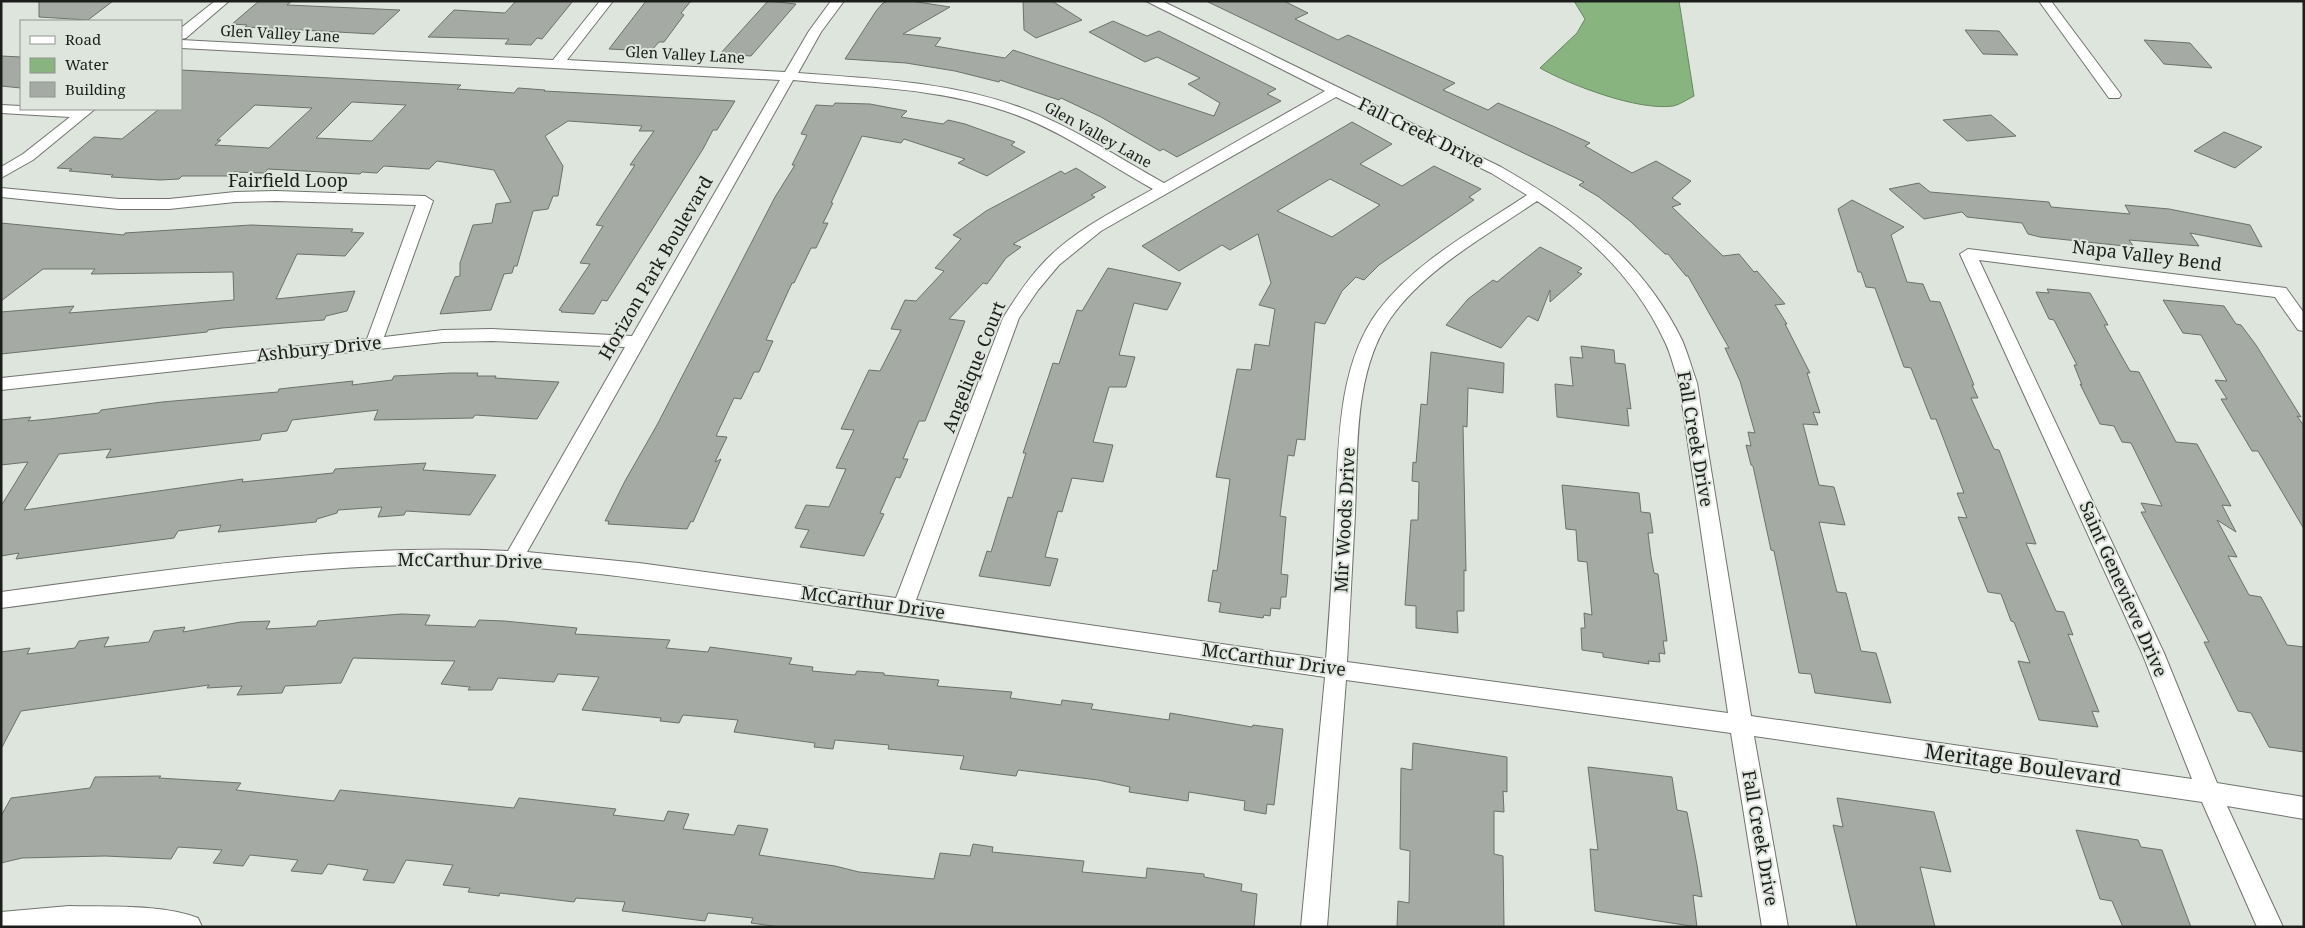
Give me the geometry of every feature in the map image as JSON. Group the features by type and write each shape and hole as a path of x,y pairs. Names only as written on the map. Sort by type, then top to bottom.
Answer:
{"street":[{"path":"182,34 223,1"},
{"path":"556,65 607,1"},
{"name":"Horizon Park Boulevard","path":"513,558 789,76 815,32 838,1"},
{"name":"Fall Creek Drive","path":"1152,1 1496,170 1538,194 1580,223 1609,248 1634,276 1673,340 1688,383 1741,725 1776,927"},
{"path":"2045,1 2114,95"},
{"name":"Glen Valley Lane","path":"182,44 789,76 943,90 977,98 1047,123 1163,189"},
{"name":"Angelique Court","path":"904,606 1011,318 1032,286 1052,262 1096,228 1336,91"},
{"path":"1,109 20,109"},
{"path":"43,110 85,111"},
{"path":"1,174 28,156 85,111"},
{"name":"Fairfield Loop","path":"1,192 119,204 169,204 235,197 276,196 425,201 374,342"},
{"name":"Mir Woods Drive","path":"1314,927 1336,669 1348,451 1358,376 1367,345 1383,316 1400,296 1429,270 1538,194"},
{"name":"Napa Valley Bend","path":"1968,254 2280,292 2304,326"},
{"name":"Saint Genevieve Drive","path":"1968,254 2153,653 2209,792 2270,927"},
{"name":"Ashbury Drive","path":"1,384 443,336 492,335 637,342"},
{"name":"McCarthur Drive","path":"1,600 207,573 347,561 444,557 513,558 904,606 1336,669 1741,725"},
{"name":"Meritage Boulevard","path":"1741,725 1953,754 2304,808"},
{"path":"1,924 69,918 145,921 188,927"}],"water":[{"path":"1574,1 1679,1 1694,96 1673,106 1642,105 1586,89 1540,68 1577,33 1585,19"}],"building":[{"path":"39,1 113,1 88,20 39,17"},
{"path":"259,1 292,1 287,5 400,10 374,34 245,27 247,25 232,24"},
{"path":"516,1 573,1 542,39 537,38 531,45 505,44 509,39 428,37 454,10 505,13"},
{"path":"646,1 691,1 681,13 684,15 664,42 659,42 651,51 609,49"},
{"path":"768,1 796,4 751,56 720,54"},
{"path":"888,1 911,1 950,7 903,34 941,38 935,46 1005,58 1013,50 1214,116 1220,103 1188,84 1200,78 1157,57 1145,62 1089,32 1113,21 1147,36 1159,31 1276,89 1267,94 1281,101 1177,157 1163,149 1160,151 1101,117 1061,98 1059,100 1000,80 999,82 955,71 906,63 845,59 876,11 883,3"},
{"path":"1023,1 1052,1 1082,20 1036,38 1024,30"},
{"path":"1206,1 1284,1 1308,13 1295,19 1338,40 1348,35 1455,83 1443,90 1488,110 1498,103 1555,127 1590,143 1585,146 1632,173 1656,161 1691,181 1672,198 1681,204 1672,207 1723,256 1739,254 1754,272 1757,271 1785,304 1775,305 1787,324 1785,324 1810,373 1807,373 1820,413 1813,412 1818,425 1803,424 1819,485 1834,487 1845,525 1819,522 1837,592 1846,593 1861,651 1876,653 1891,703 1815,693 1811,674 1799,673 1774,551 1771,550 1753,466 1751,465 1746,445 1751,446 1748,432 1755,433 1740,381 1725,348 1729,348 1688,276 1668,254 1665,254 1630,221 1599,197 1579,185 1584,182"},
{"path":"1965,30 1999,31 2018,55 1983,54"},
{"path":"2144,40 2190,43 2212,68 2164,64"},
{"path":"1,56 20,57 20,88 1,86"},
{"path":"182,70 461,85 457,89 514,93 518,88 735,101 717,130 713,130 703,149 607,301 602,300 594,314 561,312 559,310 590,264 580,263 603,226 596,225 635,165 630,165 654,131 639,131 642,126 568,121 545,136 563,166 558,196 553,196 548,209 533,211 517,266 514,266 512,273 504,274 491,310 440,314 455,277 460,276 460,263 473,225 492,223 496,204 511,202 494,170 437,161 429,169 384,166 377,173 362,172 360,174 268,169 264,173 234,172 230,176 182,176 179,179 160,180 111,177 113,175 57,168 94,137 122,139 158,110 182,110","holes":["352,102 406,105 372,141 316,138","255,105 312,108 269,148 215,145 221,140 217,140"]},
{"path":"835,103 870,104 907,111 901,117 943,124 948,120 965,124 1015,142 1011,145 1025,152 987,176 958,163 965,159 904,139 901,143 862,136 823,223 828,223 816,248 811,248 794,283 792,283 766,340 773,341 759,372 754,372 741,399 734,398 716,436 727,437 715,462 721,459 693,522 691,521 687,529 608,524 609,521 605,521 625,481 657,425 775,197 795,165 792,165 807,135 801,134 816,105 833,106"},
{"path":"1991,115 2016,136 1967,141 1943,120"},
{"path":"1352,122 1392,144 1360,164 1402,186 1434,166 1481,189 1469,197 1474,200 1379,265 1364,280 1356,277 1342,291 1325,324 1315,322 1305,440 1297,439 1294,456 1288,455 1280,516 1286,517 1281,574 1288,575 1286,597 1281,597 1280,609 1271,608 1270,616 1264,615 1263,618 1219,612 1221,603 1208,601 1213,570 1217,571 1230,479 1216,477 1237,369 1251,370 1255,344 1269,346 1275,309 1259,305 1271,283 1258,234 1230,250 1222,245 1179,271 1142,246","holes":["1330,179 1380,205 1332,237 1277,211"]},
{"path":"2224,132 2262,147 2235,168 2194,151"},
{"path":"1076,168 1106,187 1091,195 1095,197 1013,244 1021,247 1006,258 987,284 983,283 949,319 965,321 925,421 919,421 903,459 908,459 900,478 896,477 880,513 884,514 864,556 800,547 809,530 795,528 806,505 829,507 846,469 836,468 854,430 841,429 869,370 880,371 901,330 891,329 905,300 916,301 944,271 935,268 961,239 953,235 986,211 1061,171 1065,174"},
{"path":"1919,183 1930,192 2049,202 2051,207 2130,214 2125,205 2169,209 2250,225 2262,247 2190,233 2199,246 2129,240 2134,247 2040,237 2028,234 2022,223 1967,217 1962,212 1924,219 1889,189"},
{"path":"1852,200 1904,227 1891,235 1907,282 1923,284 1930,301 1940,302 1978,398 1971,398 1994,449 1999,450 2036,544 2026,543 2056,611 2064,612 2073,635 2068,634 2099,712 2092,711 2098,727 2039,720 2018,661 2030,663 2014,622 2011,621 2001,594 1988,592 1958,517 1967,518 1957,493 1964,493 1936,419 1931,419 1911,368 1904,367 1875,288 1866,287 1861,272 1858,272 1838,209"},
{"path":"1,223 124,235 125,233 251,225 353,229 351,232 364,233 345,256 297,254 276,299 355,291 347,311 326,316 324,320 222,328 208,330 207,332 1,354 1,312 74,306 69,313 234,300 233,272 91,274 95,269 43,269 1,301"},
{"path":"1540,247 1582,268 1577,272 1582,274 1550,302 1550,290 1538,321 1528,316 1501,348 1446,325 1468,299 1493,280 1497,282"},
{"path":"1108,268 1181,283 1167,310 1134,303 1119,355 1135,357 1126,387 1109,387 1093,442 1113,445 1103,482 1072,478 1062,512 1058,511 1045,557 1058,559 1050,586 979,576 987,551 991,552 1008,497 1012,498 1026,453 1023,453 1053,363 1059,364 1077,310 1082,311"},
{"path":"2047,289 2090,293 2108,325 2104,325 2130,371 2139,372 2176,442 2197,444 2231,506 2222,505 2236,532 2217,520 2237,557 2228,556 2249,595 2261,597 2287,645 2304,647 2304,752 2269,747 2251,713 2238,711 2204,642 2209,642 2141,512 2146,512 2141,503 2162,506 2131,443 2122,442 2114,426 2100,424 2080,384 2082,385 2074,365 2077,365 2054,320 2049,319 2036,292 2049,293"},
{"path":"2163,300 2224,306 2236,324 2241,325 2256,345 2301,417 2297,416 2304,426 2304,529 2258,451 2252,451 2221,399 2227,399 2215,380 2227,381 2201,335 2183,333"},
{"path":"1581,346 1614,350 1615,363 1625,364 1631,409 1627,408 1629,426 1557,417 1555,384 1573,386 1570,357 1583,358"},
{"path":"1431,352 1504,363 1503,393 1468,388 1467,427 1463,426 1466,571 1464,570 1464,611 1457,611 1458,633 1416,628 1416,606 1405,605 1411,520 1418,520 1419,482 1412,481 1413,462 1416,463 1421,404 1427,405"},
{"path":"478,373 477,376 559,382 537,419 475,415 473,418 374,420 378,410 292,420 287,431 262,434 260,440 106,458 111,449 59,454 24,510 243,479 242,482 333,473 335,469 426,463 423,470 496,475 470,515 406,511 404,515 378,517 382,507 338,510 337,513 317,519 316,522 218,532 221,525 178,531 174,538 16,559 19,553 1,556 1,506 28,462 1,465 1,420 31,417 28,421 49,419 99,413 101,410 162,402 278,392 279,389 353,381 352,385 392,380 394,376"},
{"path":"1562,485 1639,493 1641,512 1650,513 1653,533 1648,533 1651,557 1654,573 1658,574 1667,641 1663,641 1665,654 1659,653 1660,662 1648,661 1649,664 1603,657 1603,653 1582,650 1581,628 1585,628 1584,613 1592,615 1587,562 1578,561 1576,530 1566,529"},
{"path":"401,614 430,615 425,625 475,627 479,620 504,621 577,628 575,634 670,640 666,648 708,652 710,647 792,658 789,664 813,667 812,671 855,675 857,671 884,673 884,675 939,680 937,686 1012,692 1010,698 1061,705 1062,700 1093,704 1091,709 1169,720 1170,713 1252,727 1253,725 1283,729 1274,805 1267,804 1266,814 1244,810 1245,801 1189,792 1188,801 1129,792 1130,787 1098,780 1018,770 1016,776 960,769 964,756 888,749 889,745 835,740 833,749 814,747 815,743 734,732 738,720 683,715 679,723 660,721 661,718 582,710 599,677 558,674 554,682 498,678 492,690 468,690 470,687 441,684 455,661 353,658 341,683 285,686 282,693 237,695 242,686 207,688 209,685 21,711 1,749 1,652 30,648 27,654 75,648 79,641 109,637 104,647 149,642 154,631 185,627 183,632 241,622 270,621 266,629 316,626 318,621"},
{"path":"1413,743 1507,757 1507,792 1503,791 1504,812 1494,811 1494,854 1503,856 1504,927 1397,927 1398,901 1409,903 1410,851 1400,849 1401,768 1412,770"},
{"path":"1588,767 1672,777 1677,810 1687,812 1697,865 1702,897 1693,895 1697,927 1595,911 1590,849 1598,850"},
{"path":"161,776 159,778 241,783 236,790 334,801 340,790 514,808 519,798 616,809 613,815 664,821 668,811 689,814 683,829 734,835 738,825 768,829 759,855 835,866 859,872 934,879 940,853 970,856 973,844 993,847 992,852 1084,861 1082,872 1146,878 1147,868 1204,874 1204,877 1242,884 1241,891 1257,894 1254,927 780,927 751,923 753,918 708,913 705,921 622,911 625,902 576,898 574,902 500,893 499,896 468,892 470,888 443,885 453,865 406,860 394,883 363,880 368,870 328,864 322,874 291,871 298,860 250,855 243,866 213,863 222,850 178,847 171,859 105,856 22,858 1,863 1,816 11,798 90,788 95,777"},
{"path":"1837,798 1934,812 1951,872 1920,867 1935,927 1857,927 1833,825 1843,827"},
{"path":"2076,830 2138,840 2141,847 2162,850 2191,927 2123,927 2112,901 2100,899"}]}
